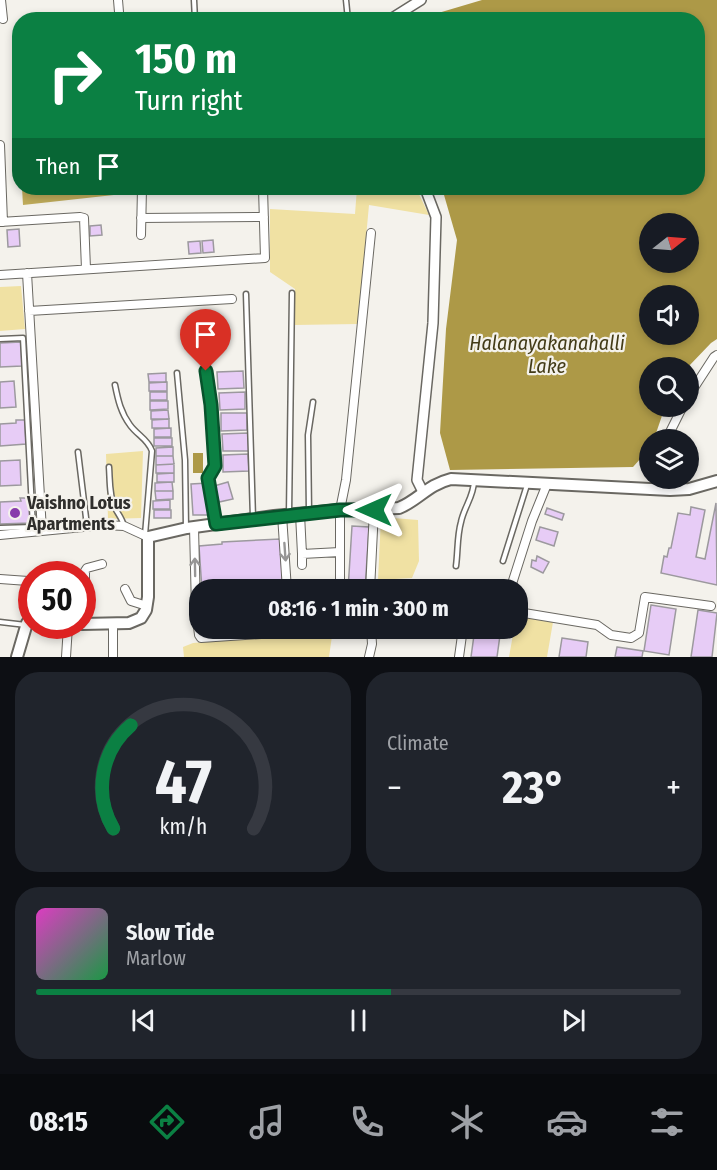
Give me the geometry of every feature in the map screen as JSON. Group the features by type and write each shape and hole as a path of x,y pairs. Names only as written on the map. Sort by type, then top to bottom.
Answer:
{"main road":[{"path":"96,624 136,621 141,618 147,606 147,536 190,527 295,514 399,508 440,482 451,479 670,490 689,489 717,481"},
{"path":"17,657 23,639"}],"street":[{"path":"2,0 3,19"},
{"path":"118,0 119,12"},
{"path":"402,12 421,0"},
{"path":"0,145 2,222 80,217 84,219 86,269"},
{"path":"141,235 142,195"},
{"path":"0,275 265,258 263,195"},
{"path":"423,492 417,480 417,471 433,323 436,217 428,195"},
{"path":"141,218 264,217"},
{"path":"340,579 340,510 346,480 371,233"},
{"path":"27,273 42,531"},
{"path":"29,311 232,299"},
{"path":"699,380 717,355"},
{"path":"514,579 532,521 547,484"},
{"path":"371,579 374,510"},
{"path":"295,514 302,565"},
{"path":"288,579 295,514"},
{"path":"0,535 10,531 124,526 147,536"},
{"path":"190,527 194,579"},
{"path":"302,554 340,552"},
{"path":"96,565 102,564"},
{"path":"0,579 18,580"},
{"path":"125,589 131,601 147,606"},
{"path":"528,614 597,625 611,635 631,638 639,633 645,597 711,606"},
{"path":"112,624 114,657"},
{"path":"66,657 67,639"},
{"path":"369,657 372,639"},
{"path":"459,657 461,639"}],"lane":[{"path":"292,293 295,514"},
{"path":"246,294 253,519"},
{"path":"0,339 23,338 33,526 10,531 0,528"},
{"path":"206,371 215,466 208,478 216,524"},
{"path":"177,373 190,527"},
{"path":"115,385 120,408 131,427 148,443 152,451 147,536"},
{"path":"295,514 313,402"},
{"path":"78,452 87,527"},
{"path":"109,467 114,503 124,526"},
{"path":"456,566 460,525 474,490 474,480"},
{"path":"503,561 528,482"},
{"path":"0,622 18,621"}],"shaded area":[{"path":"22,195 114,195 23,205"},
{"path":"356,195 419,195 429,215 369,205 358,324 294,325 295,289 270,272 270,209 355,214"},
{"path":"21,286 25,329 0,331 0,287"},
{"path":"143,451 141,518 108,519 106,454"},
{"path":"381,517 418,520 419,561 412,578 378,579"},
{"path":"528,618 553,622 547,657 509,657 512,639 528,639"},
{"path":"244,639 332,639 329,657 184,657 183,647 193,643"}],"water":[{"name":"Halanayakanahalli Lake","path":"482,0 717,0 717,339 698,357 639,357 639,417 662,417 657,429 639,429 639,460 633,467 450,470 440,433 446,329 457,240 444,195 705,195 705,12 442,12"},
{"path":"193,453 203,453 203,473 193,473"}],"building":[{"path":"101,225 102,235 90,236 90,226"},
{"path":"19,229 20,246 8,247 7,230"},
{"path":"213,240 214,252 203,253 202,241"},
{"path":"200,241 201,253 189,254 188,242"},
{"path":"21,342 22,366 0,367 0,343"},
{"path":"243,371 244,388 218,389 217,372"},
{"path":"166,373 166,382 149,382 148,374"},
{"path":"14,381 16,407 0,408 0,382"},
{"path":"167,382 167,391 149,391 149,383"},
{"path":"150,392 167,392 167,400 150,400"},
{"path":"245,392 245,409 220,410 219,393"},
{"path":"150,401 168,401 168,409 150,410"},
{"path":"168,410 169,419 151,419 151,411"},
{"path":"221,413 247,413 247,430 221,431"},
{"path":"169,419 169,428 152,428 152,420"},
{"name":"Vaishno Lotus Apartments","path":"16,420 25,420 26,444 0,446 0,424 16,423"},
{"path":"171,428 171,437 154,437 154,429"},
{"path":"248,433 249,451 223,451 222,434"},
{"path":"154,438 172,438 172,446 154,446"},
{"path":"173,447 173,456 156,456 156,448"},
{"path":"248,454 249,471 223,472 223,455"},
{"path":"156,456 173,456 174,464 156,465"},
{"name":"Vaishno Lotus Apartments","path":"20,460 21,485 0,486 0,461"},
{"path":"174,464 174,473 156,473 156,465"},
{"path":"174,473 174,482 157,482 157,474"},
{"path":"172,482 173,491 155,491 155,483"},
{"path":"228,482 233,499 219,502 214,486"},
{"path":"208,483 209,515 193,515 191,484"},
{"path":"155,491 173,491 173,499 156,500"},
{"name":"Vaishno Lotus Apartments","path":"20,498 29,498 30,523 0,524 0,502 21,501"},
{"path":"170,500 170,509 153,509 153,501"},
{"path":"716,503 717,585 661,573 664,556 667,557 669,548 671,548 678,513 690,515 691,507 705,510 696,557 705,559"},
{"path":"547,508 564,514 562,520 545,514"},
{"path":"154,510 171,510 171,518 154,518"},
{"path":"352,526 369,527 366,579 349,579"},
{"path":"540,527 558,532 554,546 536,540"},
{"path":"280,539 282,579 201,579 199,546 222,544 222,542"},
{"path":"537,556 549,562 543,573 531,567 532,560 536,561"},
{"path":"651,605 676,609 669,655 644,651"},
{"path":"698,610 717,613 712,657 691,657"},
{"path":"562,638 588,642 586,657 559,657"},
{"path":"473,639 499,639 497,657 471,657"},
{"path":"617,647 643,651 642,657 615,657"}],"place":[{"name":"Vaishno Lotus Apartments","path":"15,513"}],"route":[{"path":"206,371 215,466 208,478 216,524 340,510 374,510"}]}
